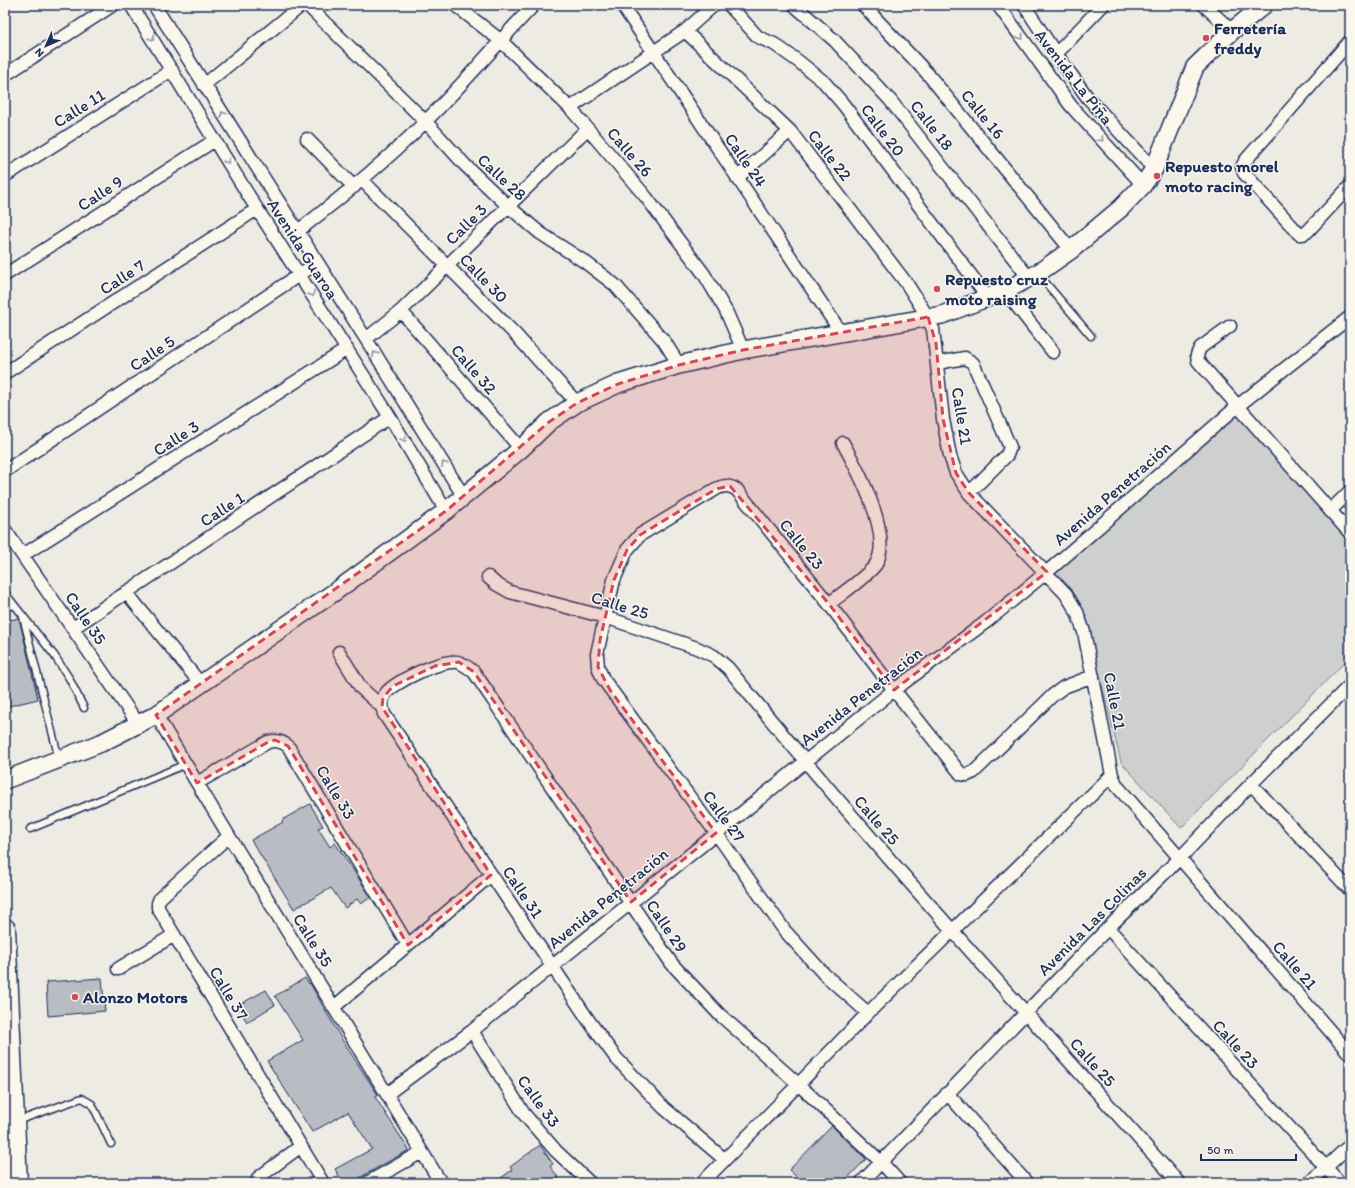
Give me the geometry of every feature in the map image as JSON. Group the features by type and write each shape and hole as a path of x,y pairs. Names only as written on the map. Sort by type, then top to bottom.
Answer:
{"highway":[{"path":"5,929 17,1183"}],"main road":[{"path":"5,780 101,743 139,725 156,714 336,591 446,511 521,449 549,422 577,403 618,384 679,365 744,350 842,334 942,315 1005,291 1033,276 1071,250 1121,208 1143,185 1154,169 1195,67 1232,31 1264,5"}],"street":[{"path":"5,75 113,5"},
{"name":"Avenida Guaroa","path":"131,5 257,209 390,417 446,511"},
{"name":"Avenida Guaroa","path":"154,5 298,231 464,497"},
{"path":"204,85 302,5"},
{"name":"Calle 28","path":"306,5 426,122 460,160 508,206 540,233 585,262 615,285 664,341 679,365"},
{"name":"Calle 26","path":"455,5 500,40 570,108 646,197 704,274 726,311 744,350"},
{"path":"298,231 358,184 426,122 500,40 534,5"},
{"name":"Calle 24","path":"622,5 842,334"},
{"path":"570,108 685,31 714,5"},
{"name":"Calle 20","path":"729,5 758,37 787,53 824,82 843,104 988,298"},
{"name":"Calle 18","path":"794,5 834,40 890,100 1033,276"},
{"name":"Calle 16","path":"863,5 927,73 1071,250"},
{"name":"Avenida La Piña","path":"998,5 1071,106 1143,185"},
{"name":"Avenida La Piña","path":"1024,5 1056,54 1088,98 1154,169"},
{"path":"1056,54 1103,5"},
{"path":"1204,5 1232,31"},
{"name":"Calle 22","path":"685,31 790,131 907,284 928,317"},
{"path":"1350,42 1245,161 1242,167 1244,173 1299,234 1308,232 1350,186"},
{"name":"Calle 11","path":"5,176 172,70"},
{"name":"Calle 3","path":"366,339 401,311 587,129"},
{"path":"737,178 790,131"},
{"name":"Calle 30","path":"307,139 448,266 515,334 577,403"},
{"name":"Calle 9","path":"5,275 215,140"},
{"name":"Calle 7","path":"5,373 257,209"},
{"name":"Calle 5","path":"5,471 317,263"},
{"path":"1005,291 1054,352"},
{"name":"Calle 32","path":"401,311 521,449"},
{"name":"Calle 21","path":"928,317 933,329 943,419 950,456 956,473 969,493 1047,572 1066,594 1079,617 1084,632 1112,775 1124,795 1350,1054"},
{"name":"Avenida Penetración","path":"387,1094 472,1031 894,690 986,622 1047,572 1239,405 1350,317"},
{"path":"1230,326 1200,348 1197,356 1203,366 1350,532"},
{"name":"Calle 3","path":"23,556 347,349"},
{"path":"937,363 965,358 973,363 1010,447 1007,455 969,493"},
{"name":"Calle 1","path":"73,628 390,417"},
{"path":"829,604 871,570 880,553 879,534 874,511 855,465 843,443"},
{"name":"Calle 23","path":"605,616 614,580 627,550 634,540 716,489 730,486 737,490 829,604 894,690 961,774 974,772 1059,690 1093,676"},
{"path":"1330,511 1350,491"},
{"name":"Calle 35","path":"5,530 139,725"},
{"name":"Calle 25","path":"488,577 496,584 510,592 605,616 698,648 714,656 728,668 805,763 1179,1183"},
{"path":"126,592 200,683"},
{"name":"Calle 27","path":"605,616 597,654 598,667 603,679 716,833 785,931 824,974 868,1013"},
{"path":"339,652 361,688 382,702"},
{"name":"Calle 29","path":"382,702 393,686 435,666 449,662 459,662 474,672 672,964 719,1014 797,1083 881,1162 900,1183"},
{"name":"Avenida Las Colinas","path":"861,1183 1108,928 1179,859 1250,784 1350,684"},
{"name":"Calle 31","path":"382,702 384,714 491,875 616,1058 664,1108 724,1159"},
{"name":"Calle 35","path":"156,714 441,1183"},
{"name":"Calle 33","path":"197,783 268,742 275,740 288,746 408,945"},
{"path":"702,1183 797,1083 1112,775"},
{"path":"1250,784 1350,890"},
{"name":"Calle 37","path":"229,836 160,898 158,908 324,1183"},
{"path":"334,1007 491,875"},
{"name":"Calle 23","path":"1108,928 1340,1183"},
{"path":"118,969 174,935"},
{"name":"Calle 33","path":"472,1031 524,1114 556,1151 590,1183"},
{"path":"947,1093 1027,1183"},
{"path":"258,1178 301,1146"},
{"path":"1309,1183 1350,1146"},
{"path":"367,1183 422,1152"}],"lane":[{"path":"1033,276 1091,336"},
{"path":"5,593 54,655 69,678 84,708"},
{"path":"5,608 14,605"},
{"path":"23,617 59,760"},
{"path":"30,829 186,764"},
{"path":"14,1122 82,1098 92,1104 111,1144"}],"highlighted area":[{"path":"928,317 936,343 943,419 956,473 969,493 1047,572 894,690 829,604 730,486 716,489 640,535 627,550 614,580 600,640 598,667 610,690 716,833 631,902 474,672 459,662 435,666 393,686 383,698 382,707 491,875 408,945 288,746 275,740 268,742 197,783 156,715 446,511 549,422 577,403 618,384 679,365 743,350"}],"shaded area":[{"path":"1240,413 1350,534 1350,657 1181,828 1121,762 1083,609 1055,573"}],"building":[{"path":"19,618 38,699 5,707 5,621"},
{"path":"310,804 323,826 318,828 330,847 335,843 371,897 361,904 357,899 345,908 331,888 294,909 251,840 283,822 282,820"},
{"name":"Alonzo Motors","path":"102,978 105,1011 48,1016 46,982"},
{"path":"305,978 309,984 310,983 341,1038 378,1095 375,1097 409,1150 350,1183 343,1183 335,1169 372,1149 348,1112 312,1132 267,1061 303,1040 275,996"},
{"path":"266,990 275,1005 247,1022 237,1006"},
{"path":"832,1126 866,1159 843,1183 803,1183 789,1170"},
{"path":"540,1145 553,1164 550,1166 562,1183 494,1183 512,1170 510,1167"}],"place":[{"name":"Ferretería freddy","path":"1206,38"},
{"name":"Repuesto morel moto racing","path":"1157,176"},
{"name":"Repuesto cruz moto raising","path":"937,289"},
{"name":"Alonzo Motors","path":"75,997"}]}
